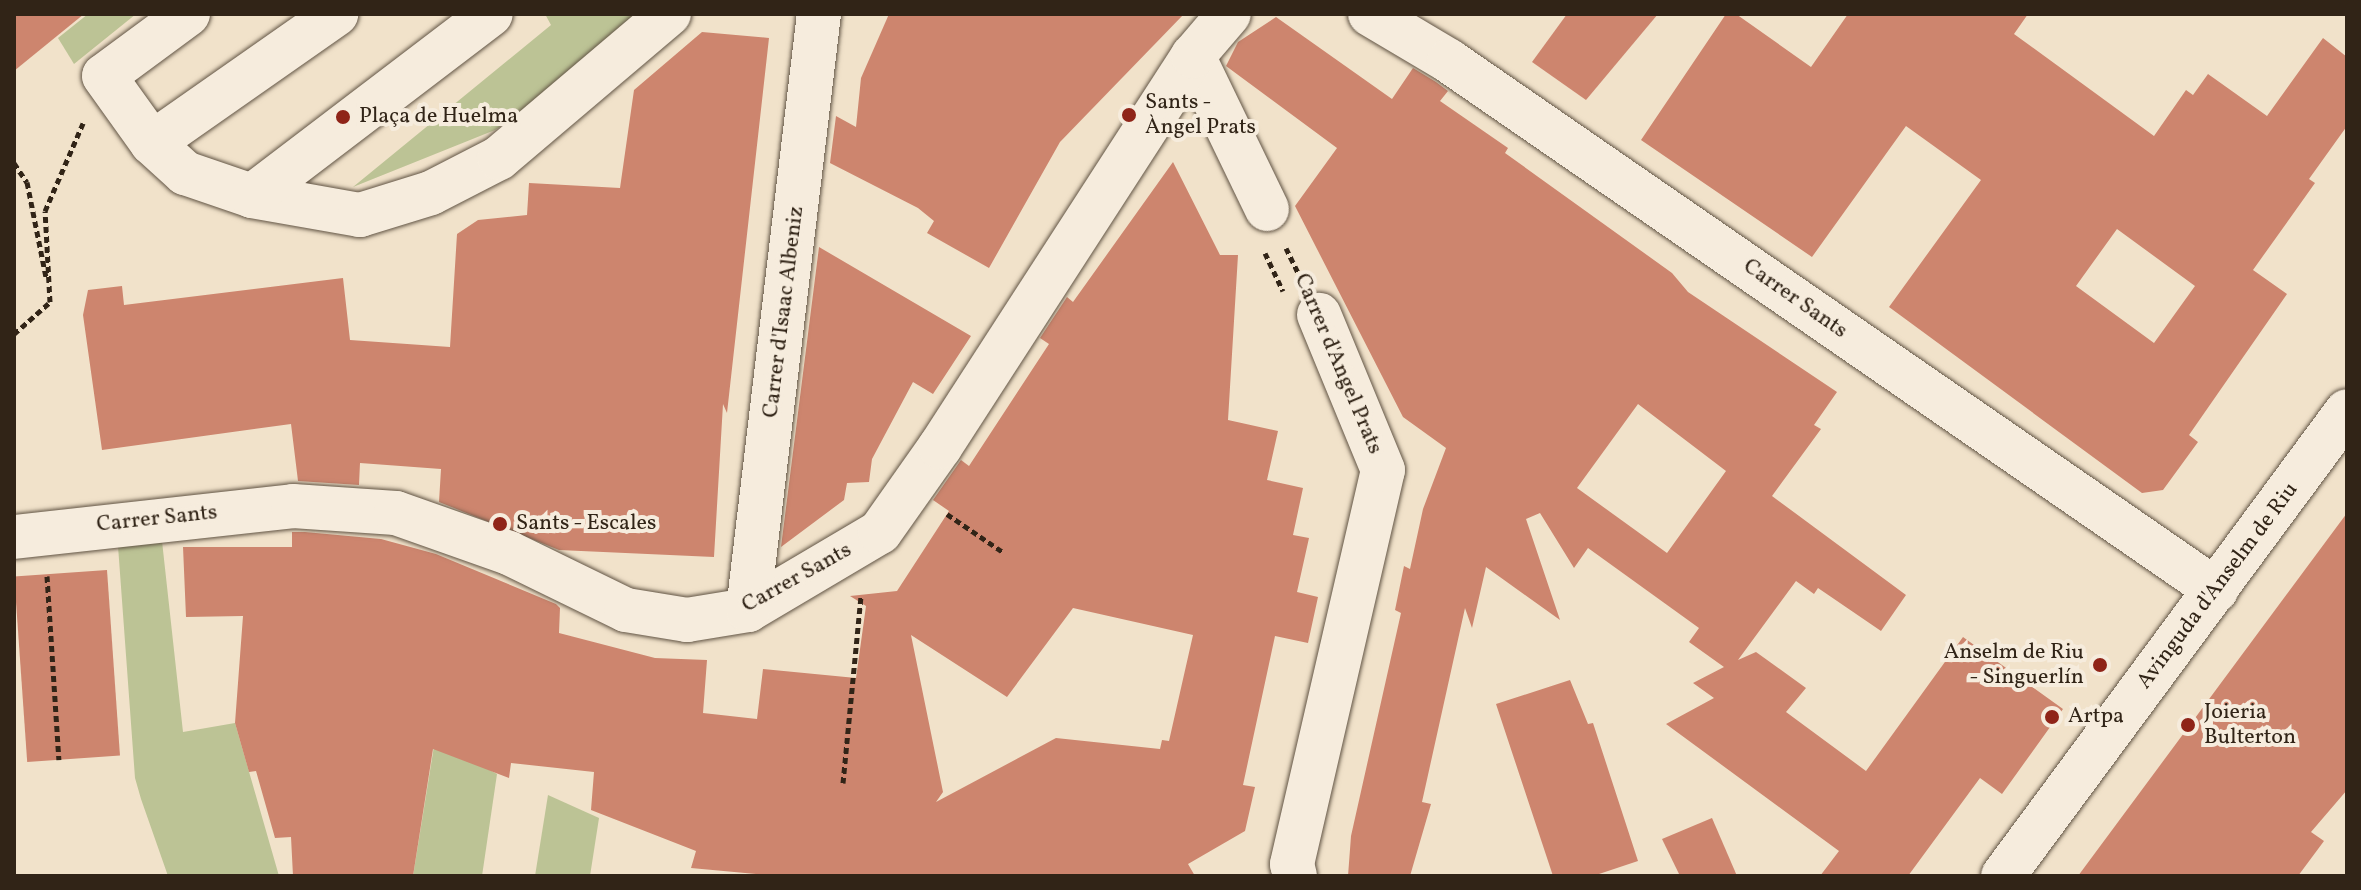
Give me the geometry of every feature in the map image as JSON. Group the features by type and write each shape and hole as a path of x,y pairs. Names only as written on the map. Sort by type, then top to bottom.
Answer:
{"street":[{"path":"188,14 104,76 152,143 185,173 252,196 304,209 360,215 431,193 499,158 669,14"},
{"path":"152,143 336,14"},
{"path":"252,196 491,14"},
{"name":"Carrer d'Isaac Albeniz","path":"748,610 819,14"},
{"name":"Carrer Sants","path":"30,550 293,506 396,513 509,553 626,610 687,620 748,610 880,532 1193,56 1229,14"},
{"name":"Carrer Sants","path":"1370,14 1449,61 2216,590"},
{"path":"1193,56 1264,226"},
{"name":"Carrer d'Angel Prats","path":"1286,872 1383,470 1303,307"},
{"name":"Avinguda d'Anselm de Riu","path":"2026,866 2216,590 2340,435"}],"path":[{"path":"50,302 45,211 104,76"},
{"path":"14,163 27,182 50,302"},
{"name":"Carrer d'Angel Prats","path":"1264,226 1303,307"},
{"name":"Carrer d'Angel Prats","path":"1264,226 1303,307"},
{"path":"14,334 50,302"},
{"path":"909,489 1003,552"},
{"path":"843,783 866,540"},
{"path":"30,550 59,760"}],"green space":[{"path":"88,14 136,14 74,64 58,38"},
{"path":"545,14 637,14 559,89 495,130 353,187 551,25"},
{"path":"162,541 183,732 235,723 279,876 168,876 141,799 135,778 118,546"},
{"path":"435,740 497,774 482,876 413,876"},
{"path":"548,795 599,818 590,876 535,876"}],"building":[{"path":"14,14 84,14 14,71"},
{"path":"889,14 1184,14 1060,142 989,268 927,233 934,221 918,208 830,163 836,116 856,127 861,78"},
{"path":"1567,14 1658,14 1586,100 1532,62"},
{"path":"1726,14 1736,14 1811,67 1848,14 2028,14 2014,34 2154,136 2186,90 2193,95 2208,74 2267,116 2323,38 2347,57 2347,126 2309,179 2315,183 2253,270 2287,294 2189,435 2198,442 2163,490 2142,493 1889,307 1981,180 1906,126 1812,257 1641,140","holes":["2117,229 2195,286 2154,343 2076,286"]},
{"path":"1276,17 1392,99 1413,68 1448,91 1440,101 1508,148 1505,153 1672,273 1688,292 1837,392 1814,425 1821,429 1772,496 1906,595 1881,631 1818,588 1814,594 1796,581 1738,660 1756,652 1806,688 1786,712 1866,771 1963,637 2063,709 2002,794 1980,778 1908,876 1820,876 1839,851 1666,724 1714,698 1693,683 1724,667 1689,642 1699,628 1588,548 1574,568 1540,513 1526,519 1560,620 1486,567 1472,628 1465,608 1422,802 1431,804 1410,876 1348,876 1351,836 1401,613 1395,610 1404,566 1410,569 1423,509 1446,448 1403,417 1295,206 1337,148 1226,66 1238,42","holes":["1638,404 1726,471 1667,553 1577,488"]},
{"path":"702,32 769,38 727,413 723,404 714,557 559,550 439,502 441,469 360,463 359,485 298,481 291,424 102,450 83,315 88,290 122,286 124,305 343,278 350,340 450,347 457,234 478,220 527,215 529,183 620,188 634,90"},
{"path":"1173,162 1220,255 1238,255 1228,420 1278,431 1267,480 1303,488 1293,535 1309,538 1297,592 1318,597 1308,643 1275,636 1243,785 1255,787 1245,831 1188,864 1195,876 776,876 691,868 696,851 591,810 594,772 511,763 509,778 433,749 413,876 293,876 291,837 275,838 256,771 249,772 235,723 243,616 186,617 183,547 292,547 292,532 305,532 381,539 436,554 556,604 560,608 559,633 655,658 707,660 703,713 757,719 763,669 856,678 866,606 850,596 897,591 949,511 933,500 961,460 969,466 1049,344 1040,338 1067,297 1073,302","holes":["1073,608 1193,635 1169,741 1162,740 1160,749 1056,738 936,802 943,792 911,635 1007,697"]},
{"path":"819,247 971,336 933,394 913,382 872,459 869,482 847,483 844,500 781,547"},
{"path":"2347,513 2347,790 2311,832 2324,841 2298,876 2078,876"},
{"path":"107,570 120,756 27,762 14,576"},
{"path":"1570,680 1588,724 1593,723 1638,861 1593,876 1553,876 1496,704"},
{"path":"1712,818 1737,876 1680,876 1662,839"}],"place":[{"name":"Sants - Àngel Prats","path":"1129,115"},
{"name":"Plaça de Huelma","path":"343,117"},
{"name":"Sants - Escales","path":"500,524"},
{"name":"Anselm de Riu - Singuerlín","path":"2100,665"},
{"name":"Artpa","path":"2052,717"},
{"name":"Joieria Bulterton","path":"2188,725"}]}
